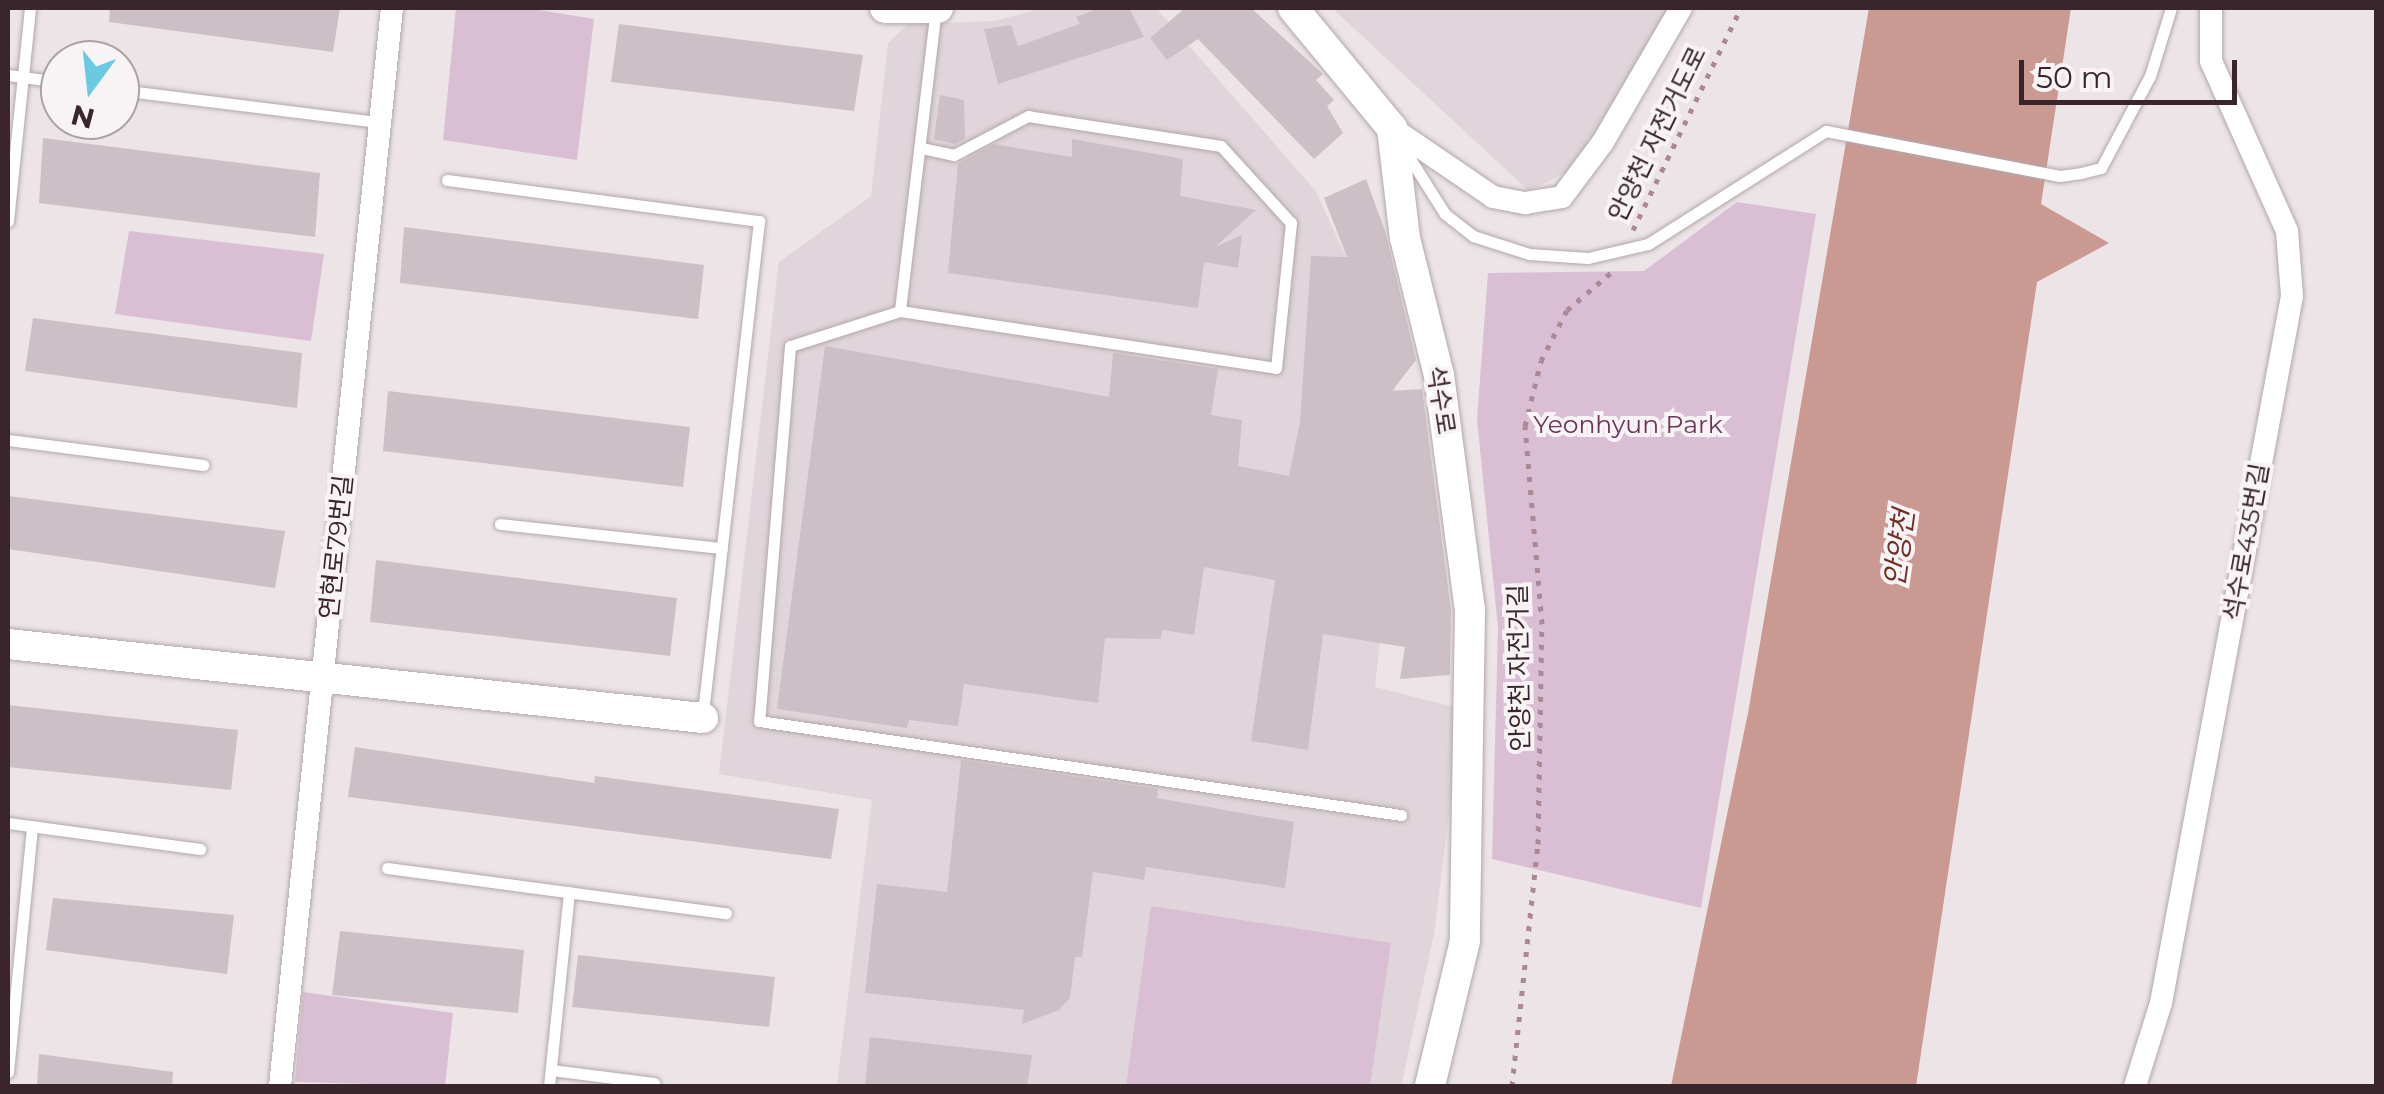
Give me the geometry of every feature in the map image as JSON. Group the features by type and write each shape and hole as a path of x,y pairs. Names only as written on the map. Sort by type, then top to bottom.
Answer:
{"street":[{"name":"연현로79번길","path":"280,1086 392,8"},
{"path":"885,8 937,8"},
{"path":"1293,8 1392,128 1493,196 1525,203 1562,197 1604,142 1681,8"},
{"name":"석수로435번길","path":"2136,1086 2161,1002 2292,296 2287,230 2211,60 2211,8"},
{"name":"석수로","path":"1392,128 1406,238 1439,374 1470,609 1465,941 1430,1086"},
{"path":"8,644 703,718"}],"lane":[{"path":"8,221 30,8"},
{"path":"900,311 937,8"},
{"path":"1392,128 1445,214 1473,236 1529,254 1588,258 1623,250 1699,216 1826,131 2060,176 2102,168 2150,76 2171,8"},
{"path":"8,76 40,80"},
{"path":"140,92 378,122"},
{"path":"920,148 954,155 1028,116 1221,146 1290,224 1276,368 900,311 790,346 759,721 1401,815"},
{"path":"447,180 759,221 703,718"},
{"path":"8,440 203,464"},
{"path":"500,524 722,548"},
{"path":"8,823 200,849"},
{"path":"8,1072 12,985 32,826"},
{"path":"387,868 726,912"},
{"path":"549,1086 568,892"},
{"path":"551,1070 654,1083"}],"path":[{"name":"안양천 자전거도로","path":"1609,278 1741,8"},
{"name":"안양천 자전거길","path":"1512,1086 1538,844 1542,624 1525,426 1541,361 1568,310 1609,278"}],"shaded area":[{"path":"1044,8 1156,8 1315,190 1390,351 1402,440 1375,687 1462,709 1434,934 1401,1086 837,1086 872,800 719,774 779,262 871,196 888,43 908,24 994,21"},
{"path":"1332,8 1671,8 1573,169 1529,191"}],"green space":[{"path":"456,8 527,8 594,19 577,160 443,140"},
{"name":"Yeonhyun Park","path":"1737,202 1816,214 1701,908 1492,859 1498,628 1477,419 1488,273 1644,271"},
{"path":"129,231 324,254 311,341 115,314"},
{"path":"1151,906 1391,943 1370,1086 1126,1086"},
{"path":"303,992 453,1013 445,1086 295,1082"}],"water":[{"name":"안양천","path":"1869,8 2071,8 2041,204 2109,243 2037,282 1916,1086 1671,1086 1748,713"}],"building":[{"path":"110,8 340,8 333,52 109,22"},
{"path":"1099,8 1129,8 1144,37 998,84 984,29 1011,25 1018,46 1080,24 1076,17"},
{"path":"1185,8 1251,8 1323,74 1316,80 1334,100 1327,106 1343,133 1314,159 1198,39 1167,60 1150,38"},
{"path":"619,24 863,55 854,111 611,82"},
{"path":"940,95 964,100 965,139 955,144 934,139"},
{"path":"1072,139 1183,159 1180,196 1256,210 1215,247 1242,235 1238,268 1204,262 1198,308 948,273 958,164 994,144 1072,157"},
{"path":"43,140 320,173 315,237 39,203"},
{"path":"1366,179 1385,231 1416,360 1392,391 1422,389 1451,610 1450,675 1400,679 1405,647 1323,634 1308,750 1251,741 1275,580 1204,567 1194,635 1162,630 1161,639 1105,638 1098,703 964,684 958,726 909,720 907,728 777,709 825,346 1109,397 1113,353 1218,369 1211,415 1242,420 1238,466 1289,476 1300,422 1311,256 1347,257 1324,198"},
{"path":"404,227 704,265 698,319 400,283"},
{"path":"33,318 302,353 297,408 25,371"},
{"path":"388,391 690,427 683,487 383,451"},
{"path":"8,496 285,531 275,588 8,549"},
{"path":"376,560 677,598 670,656 370,622"},
{"path":"8,705 238,730 231,790 8,767"},
{"path":"355,747 594,783 595,776 839,809 831,859 348,797"},
{"path":"961,760 1158,789 1157,798 1294,822 1285,888 1146,867 1144,880 1093,872 1082,957 1075,957 1070,998 1059,1010 1022,1024 1024,1010 865,993 877,884 947,892"},
{"path":"53,898 234,915 227,974 46,950"},
{"path":"340,931 524,950 518,1013 332,995"},
{"path":"578,955 775,977 769,1027 572,1007"},
{"path":"870,1037 1032,1055 1027,1086 865,1086"},
{"path":"39,1054 173,1072 172,1086 37,1086"}]}
